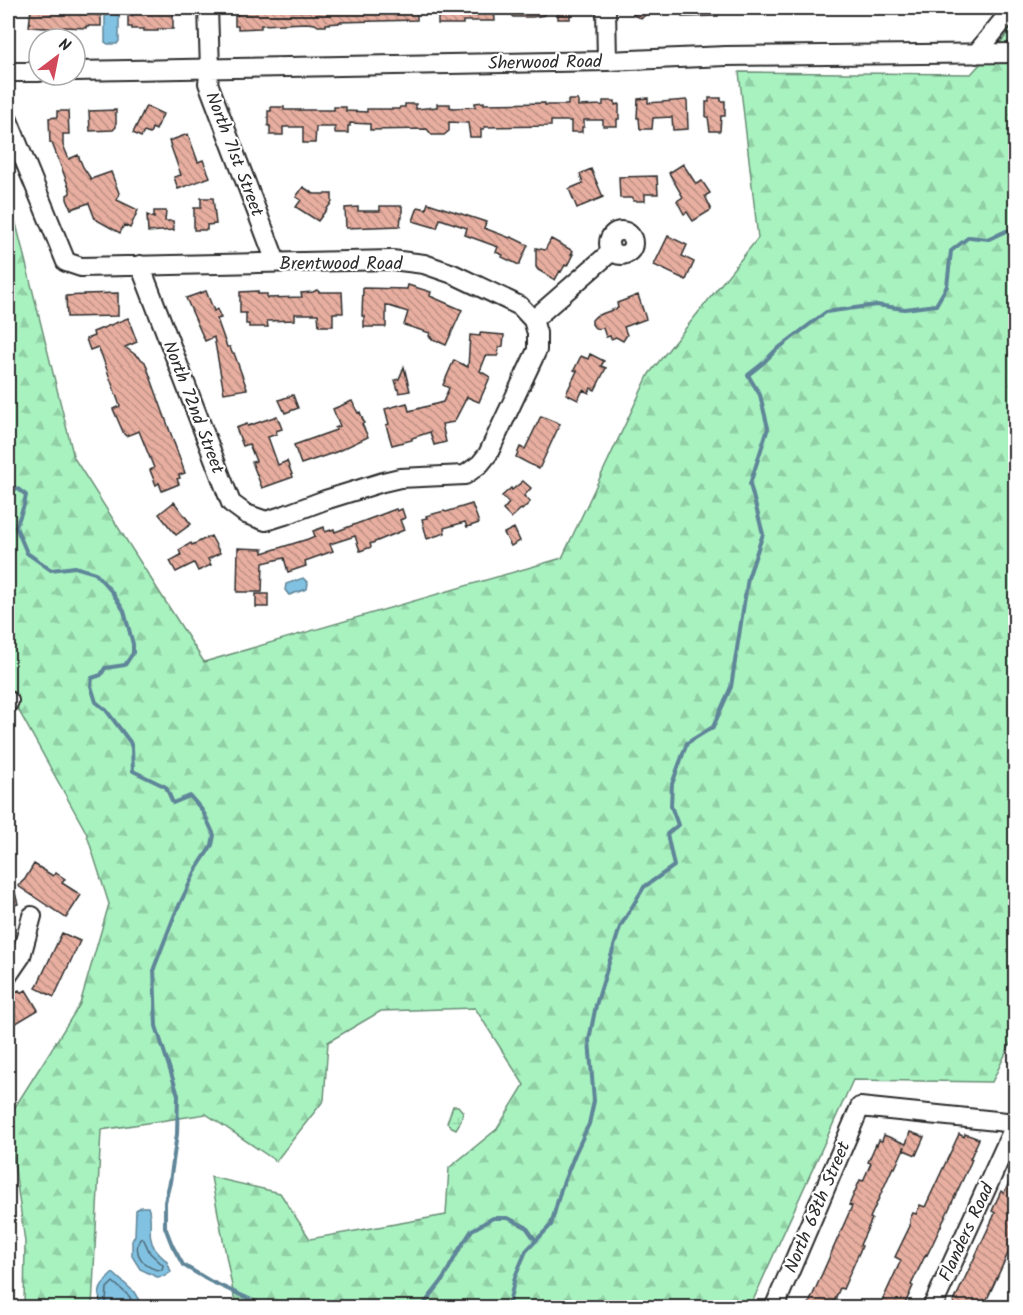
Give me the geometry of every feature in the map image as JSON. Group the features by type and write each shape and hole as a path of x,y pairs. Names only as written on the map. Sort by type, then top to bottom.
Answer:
{"street":[{"name":"North 71st Street","path":"208,8 210,69 208,83 276,262"},
{"path":"606,8 607,61"},
{"path":"976,54 1013,8"},
{"name":"Sherwood Road","path":"87,71 607,61 726,56 1016,53"},
{"path":"8,72 27,72"},
{"name":"Brentwood Road","path":"8,120 66,261 81,267 392,260 424,264 453,274 520,306 533,320"},
{"path":"533,320 612,251"},
{"name":"North 72nd Street","path":"140,265 231,503 246,514 266,521 383,482 400,478 465,475 480,465 488,454 537,350 537,333 533,320"},
{"path":"8,975 21,956 32,916"},
{"name":"North 68th Street","path":"774,1308 860,1107 1016,1123"},
{"name":"Flanders Road","path":"932,1308 1016,1123"}],"green space":[{"path":"1015,17 1015,1034 992,1082 853,1080 750,1307 236,1307 211,1177 280,1193 310,1239 446,1215 449,1168 497,1129 524,1085 475,1008 381,1011 328,1042 324,1100 276,1161 206,1114 101,1130 92,1307 24,1307 25,1242 8,1118 80,1004 109,904 86,832 8,691 8,191 74,458 204,662 562,558 649,374 758,238 739,72 971,74 1005,37"},
{"path":"453,1106 458,1106 463,1112 456,1129 447,1123"}],"water":[{"path":"107,14 119,16 117,44 105,42"},
{"path":"303,578 308,583 307,589 289,595 285,590 286,584"},
{"path":"148,1207 153,1245 166,1260 171,1272 165,1276 157,1277 140,1269 132,1256 136,1210"},
{"path":"113,1273 134,1292 143,1307 102,1307 99,1297 101,1288"}],"building":[{"path":"31,8 75,8 75,11 81,11 81,14 101,15 101,26 29,27"},
{"path":"132,8 173,8 173,29 144,31 144,29 128,27 128,16 132,16"},
{"path":"239,8 293,8 293,11 312,11 312,8 417,8 417,20 339,22 326,24 326,26 306,23 261,25 261,28 238,29 238,26 235,26 235,15 238,15"},
{"path":"443,8 494,8 495,21 438,24 438,10"},
{"path":"513,8 544,8 545,15 513,17"},
{"path":"558,8 570,8 570,19 558,19"},
{"path":"632,8 653,8 642,18 634,16"},
{"path":"682,8 718,8 718,16 682,17"},
{"path":"648,98 648,103 687,100 688,129 673,130 672,117 653,118 652,129 640,129 639,118 637,118 638,99"},
{"path":"709,98 721,98 721,101 725,101 725,116 721,116 720,131 710,131 708,117 706,117 706,102 709,102"},
{"path":"568,100 578,100 578,106 603,105 603,101 615,101 615,105 619,104 617,126 603,126 603,120 584,120 582,132 571,132 571,121 551,121 551,126 484,127 481,129 481,137 470,137 468,123 449,122 449,131 444,135 432,135 427,129 370,130 370,124 350,123 348,133 335,133 335,127 316,127 315,143 303,143 303,127 283,127 283,135 270,135 270,126 268,126 268,111 271,111 271,107 284,107 284,110 334,110 334,107 346,107 346,111 367,112 367,109 399,109 405,107 405,104 416,104 416,109 437,107 437,104 450,104 453,108 475,107 475,103 484,102 484,104 568,105"},
{"path":"146,106 163,114 156,130 152,128 150,134 144,132 141,137 133,133"},
{"path":"116,110 116,127 113,130 90,131 89,111"},
{"path":"57,111 68,111 69,134 63,134 63,145 69,159 78,155 91,179 111,172 119,193 117,200 138,210 130,228 124,225 120,233 95,219 89,203 71,209 67,199 70,190 52,143 50,143 49,118 57,117"},
{"path":"188,134 198,162 203,160 210,177 178,189 174,177 181,175 169,141"},
{"path":"683,164 696,184 702,181 710,193 705,196 711,210 693,221 687,212 684,214 677,201 683,197 669,173"},
{"path":"591,169 603,197 577,208 569,189 583,183 580,174"},
{"path":"657,176 658,194 645,194 645,201 620,198 619,177"},
{"path":"303,187 314,194 332,194 332,202 318,221 296,207 301,200 296,197"},
{"path":"201,198 213,198 216,224 207,225 207,230 194,230 194,208 201,208"},
{"path":"428,203 486,222 484,228 528,245 519,265 496,252 498,247 465,235 467,228 440,219 437,228 413,221 418,207 426,209"},
{"path":"380,206 402,206 400,226 346,228 345,208 358,207 358,211 380,211"},
{"path":"154,211 166,211 165,221 173,221 174,230 148,232 147,215 154,218"},
{"path":"668,236 687,245 682,256 694,262 686,280 654,265"},
{"path":"551,239 573,251 567,266 565,265 555,280 536,267 536,248 545,250"},
{"path":"408,285 431,292 430,296 462,310 446,345 430,338 430,333 404,325 408,312 386,305 386,327 364,327 363,288 407,289"},
{"path":"317,290 319,292 342,292 343,313 333,313 333,326 319,326 318,314 295,314 295,320 267,321 268,327 249,327 249,324 246,324 246,313 240,313 240,292 258,291 258,294 267,294 267,298 302,297 301,293"},
{"path":"206,291 214,311 217,309 221,318 217,319 227,347 230,347 234,353 247,389 224,393 214,337 205,341 186,298"},
{"path":"118,293 118,316 67,317 66,296"},
{"path":"638,295 646,319 624,327 627,335 623,341 616,337 611,339 610,336 606,337 603,328 594,327 592,320 596,316 618,308 617,303"},
{"path":"128,318 137,342 125,347 145,362 185,473 179,475 180,478 177,479 179,484 162,491 159,483 156,485 150,470 154,468 139,431 126,436 124,434 113,409 120,406 102,356 98,347 90,350 86,339 94,336 93,332"},
{"path":"480,333 504,335 503,346 499,347 498,356 486,356 480,371 490,377 479,402 467,397 454,422 442,424 446,442 434,445 430,432 392,445 386,425 389,424 385,409 407,403 409,411 443,402 449,388 443,385 454,360 468,367 470,335 480,336"},
{"path":"590,354 604,361 601,366 606,368 595,390 591,388 589,393 583,390 578,400 566,394 581,356 588,359"},
{"path":"404,367 410,391 399,393 395,380 399,379"},
{"path":"293,395 298,408 285,413 279,400"},
{"path":"352,401 358,413 360,412 368,437 336,452 301,464 294,445 336,430 335,428 340,426 333,409"},
{"path":"277,416 282,429 276,431 277,434 268,437 278,465 287,461 293,477 262,488 252,462 256,461 249,444 243,446 236,428"},
{"path":"541,416 560,424 539,469 516,457 520,447 525,449"},
{"path":"523,481 531,488 524,496 530,502 511,518 503,510 509,503 502,496"},
{"path":"174,502 191,524 176,535 159,514"},
{"path":"472,504 479,523 467,527 465,522 444,528 445,533 427,539 422,519"},
{"path":"396,509 397,511 402,509 405,518 400,520 404,530 370,544 371,547 360,551 355,536 330,544 333,551 305,561 306,566 288,572 284,558 263,563 262,592 237,592 238,548 263,549 263,553 308,539 315,536 313,531 324,527 325,532 334,529 335,532"},
{"path":"514,528 520,541 511,546 504,533"},
{"path":"211,536 220,553 208,559 211,565 198,571 194,563 176,572 170,561 181,555 179,550"},
{"path":"256,594 268,594 268,607 256,607"},
{"path":"34,864 53,876 56,873 65,879 62,883 81,895 66,918 18,886"},
{"path":"8,878 11,878 18,904 8,907"},
{"path":"62,933 80,941 54,997 36,988"},
{"path":"19,990 21,993 26,990 38,1010 8,1028 8,996"},
{"path":"910,1132 924,1137 916,1155 904,1150 905,1146 895,1168 893,1167 870,1218 872,1219 860,1245 862,1246 843,1289 840,1288 831,1308 807,1308 852,1206 849,1205 860,1180 863,1181 871,1163 868,1162 876,1144 879,1140 882,1141 884,1135 906,1144"},
{"path":"959,1134 979,1139 970,1164 911,1285 913,1286 903,1308 879,1308 901,1260 895,1257 910,1226 910,1219 913,1213 916,1214 920,1205 925,1207"},
{"path":"1016,1168 1016,1236 983,1308 951,1308 993,1218 995,1213 992,1211 1001,1191 1004,1193"}],"waterway":[{"path":"508,1308 515,1277 526,1251 551,1225 561,1189 589,1124 594,1101 589,1040 596,1005 620,927 644,887 674,866 667,834 678,825 671,806 672,784 687,743 713,727 731,687 748,578 763,534 750,484 768,428 760,395 748,375 776,350 826,312 876,305 905,309 936,305 947,286 951,251 969,237 989,239 1006,231 1016,230"},
{"path":"8,486 26,495 16,527 27,553 51,570 75,567 95,573 112,592 124,611 133,644 133,653 125,665 105,668 101,675 92,678 91,686 96,702 106,710 130,742 133,771 166,787 173,803 190,796 202,810 214,835 212,845 197,868 175,914 154,968 156,1026 178,1095 177,1134 165,1202 165,1227 183,1265 210,1281 269,1308"},
{"path":"421,1308 442,1281 472,1230 493,1218 508,1218 526,1227 536,1241"}]}
